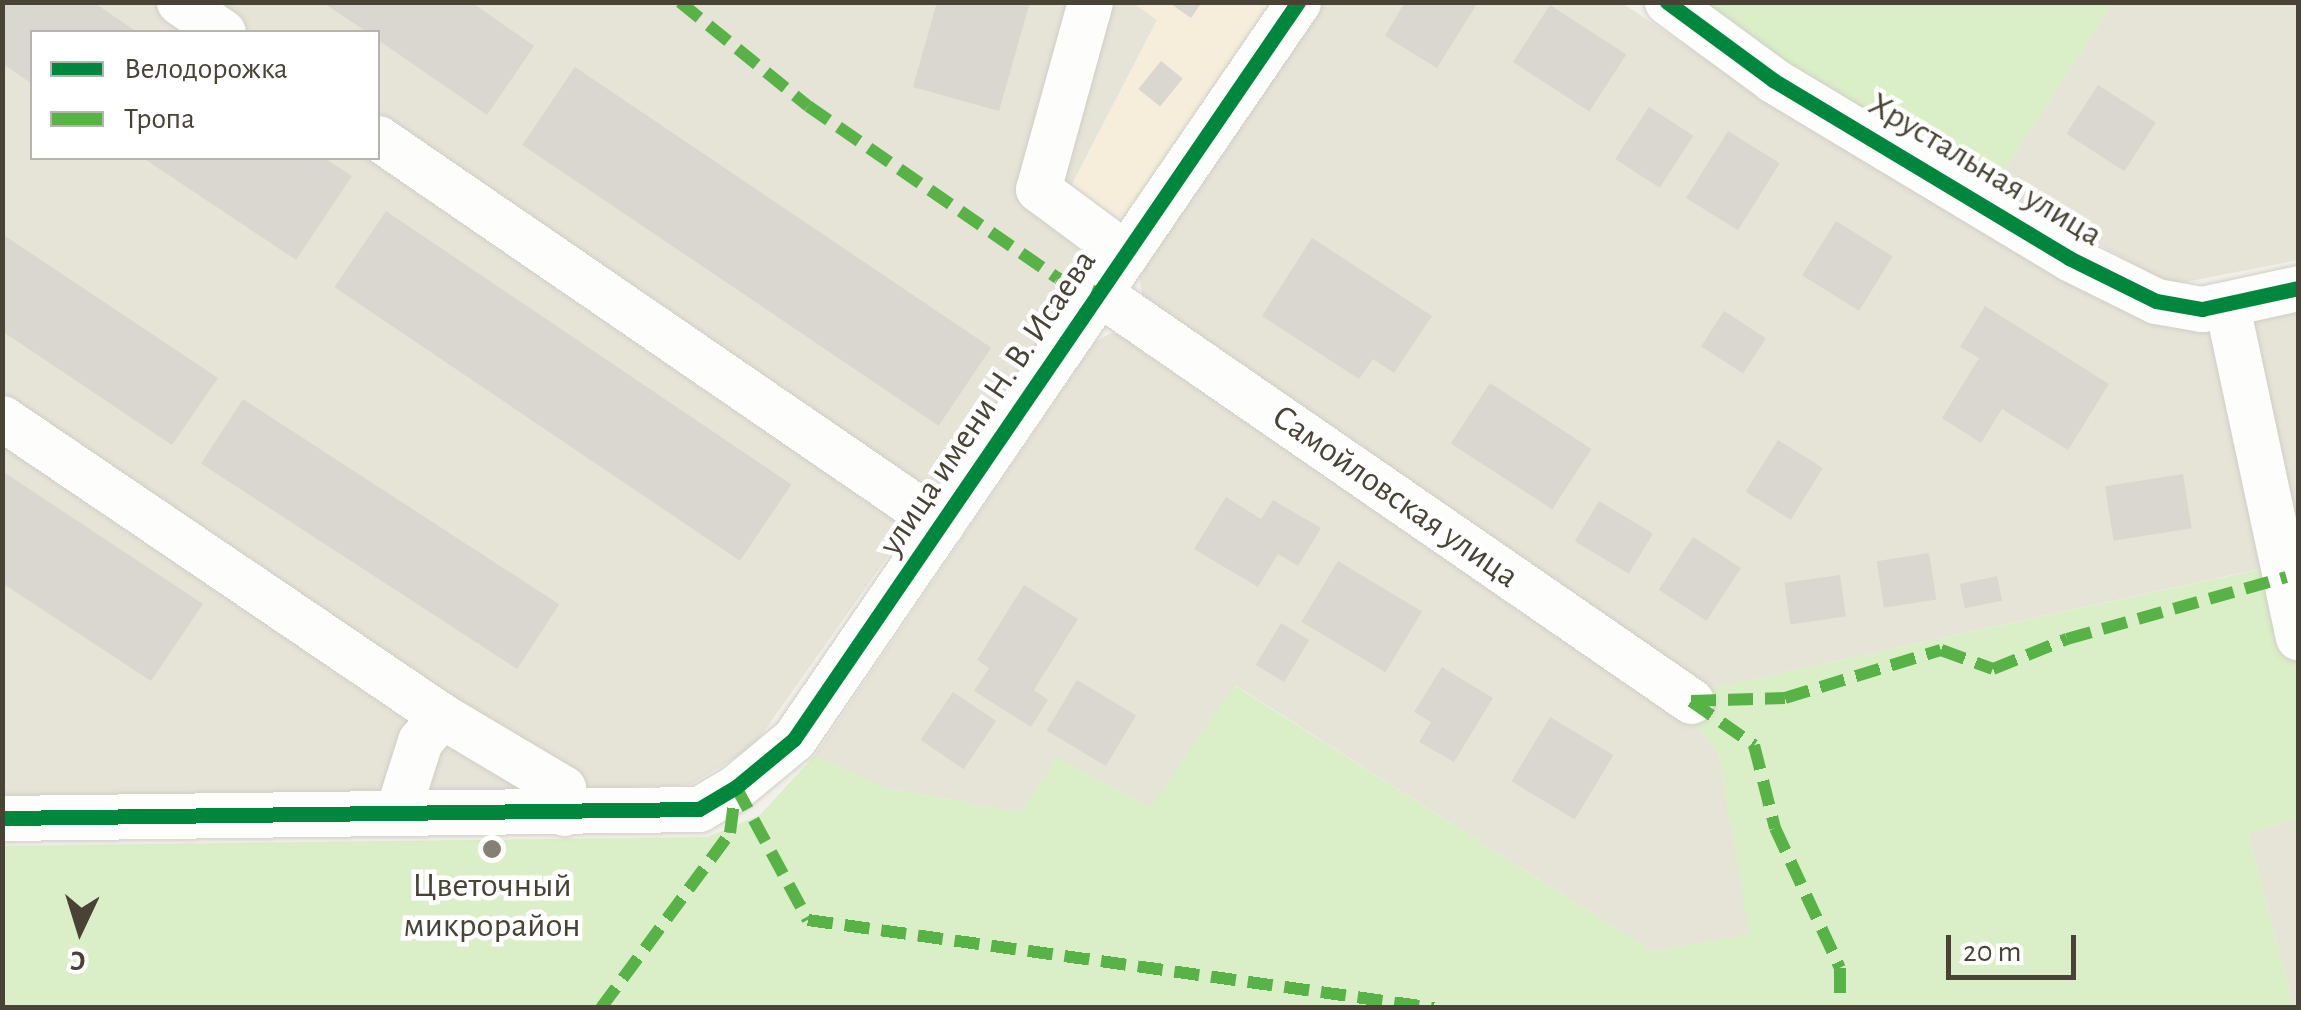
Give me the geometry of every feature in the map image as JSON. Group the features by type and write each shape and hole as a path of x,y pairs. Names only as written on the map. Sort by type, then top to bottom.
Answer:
{"street":[{"path":"180,2 220,30"},
{"path":"1090,2 1038,189 1126,254"},
{"name":"улица имени Н. В. Исаева","path":"564,814 700,809 760,771 794,739 1298,2"},
{"name":"Хрустальная улица","path":"1666,2 1773,80 2069,258 2156,301 2227,306 2298,288"},
{"path":"380,139 942,524"},
{"name":"Самойловская улица","path":"1099,292 1691,702"},
{"path":"2227,306 2298,637"},
{"path":"2,418 442,716 562,788 564,814 2,818"},
{"path":"398,813 420,741 442,716"}],"shaded area":[{"path":"1133,2 1157,20 1054,219 1102,253 753,747 692,784 486,796 3,802 2,3"},
{"path":"1133,3 1273,3 1102,253 1054,219 1157,20"},
{"path":"1322,3 1622,3 1763,97 2073,283 2138,318 2215,333 2273,566 1707,689 1145,309 1139,276"},
{"path":"2113,3 2298,3 2298,260 2170,285 1995,185"},
{"path":"2298,305 2298,565 2250,343 2253,321 2264,313"},
{"path":"1111,333 1128,335 1685,713 1718,752 1750,934 1652,951 1235,685 1151,808 1058,758 1021,812 885,788 815,755 1095,342"},
{"path":"2298,819 2298,1007 2294,1007 2248,833"}],"green space":[{"path":"1699,3 2113,3 1995,185 1784,68"},
{"path":"2298,561 2298,819 2248,833 2294,1007 3,1008 3,846 708,837 760,815 815,755 885,788 1021,812 1057,757 1150,807 1234,685 1652,951 1749,934 1718,752 1685,713 1707,689"}],"building":[{"path":"2,2 93,2 134,30 30,30 30,83 2,63"},
{"path":"322,2 471,2 534,46 487,115 380,41 380,30 364,30"},
{"path":"937,2 1030,2 999,111 913,87"},
{"path":"1168,2 1202,2 1191,18"},
{"path":"1405,2 1478,2 1437,68 1385,36"},
{"path":"1550,5 1626,55 1589,112 1513,62"},
{"path":"1161,61 1183,79 1160,107 1138,89"},
{"path":"575,67 991,348 939,426 522,145"},
{"path":"2098,85 2156,123 2124,171 2066,134"},
{"path":"1649,107 1693,136 1660,188 1615,159"},
{"path":"1728,131 1780,163 1738,230 1686,198"},
{"path":"146,160 327,160 352,176 296,260"},
{"path":"386,211 791,484 740,561 335,287"},
{"path":"1836,221 1893,257 1859,311 1802,275"},
{"path":"2,234 218,378 172,445 2,331"},
{"path":"1312,238 1432,316 1394,373 1373,359 1359,379 1262,316"},
{"path":"1985,306 2109,384 2068,450 2002,409 1981,443 1942,418 1979,358 1960,347"},
{"path":"1724,311 1766,338 1743,373 1701,346"},
{"path":"1490,383 1591,449 1552,509 1451,443"},
{"path":"243,399 559,604 517,669 201,464"},
{"path":"1778,440 1823,468 1791,520 1746,492"},
{"path":"2,471 203,604 151,681 2,583"},
{"path":"2183,474 2192,528 2114,541 2105,486"},
{"path":"1226,497 1261,519 1273,500 1321,528 1298,566 1278,554 1258,587 1194,549"},
{"path":"1599,501 1653,533 1629,574 1575,541"},
{"path":"1693,537 1741,568 1706,621 1659,590"},
{"path":"1929,553 1936,599 1884,608 1877,561"},
{"path":"1338,561 1422,611 1385,672 1301,622"},
{"path":"1840,575 1846,617 1790,624 1785,583"},
{"path":"1997,576 2002,600 1965,608 1960,584"},
{"path":"1024,585 1078,619 1034,690 1048,700 1031,727 974,691 989,668 977,660"},
{"path":"1281,623 1309,640 1284,682 1256,665"},
{"path":"1442,667 1493,698 1454,762 1419,742 1431,722 1414,712"},
{"path":"1077,680 1136,716 1106,766 1047,731"},
{"path":"953,692 996,721 964,769 921,740"},
{"path":"1550,717 1613,755 1575,819 1511,781"}],"marked path":[{"path":"680,2 808,106 1057,278 1099,293"},
{"path":"1691,701 1785,698 1941,650 1993,669 2067,639 2286,577"},
{"path":"1691,701 1754,745 1775,828 1840,968 1840,1008"},
{"path":"736,787 808,920 1434,1008"},
{"path":"601,1008 730,833 736,787"}],"cycle path":[{"path":"2,818 699,809 736,787 794,739 1298,2"},
{"path":"1667,2 1773,80 2069,258 2156,301 2202,309 2298,288"}],"place":[{"name":"Цветочный микрорайон","path":"492,849"}]}
